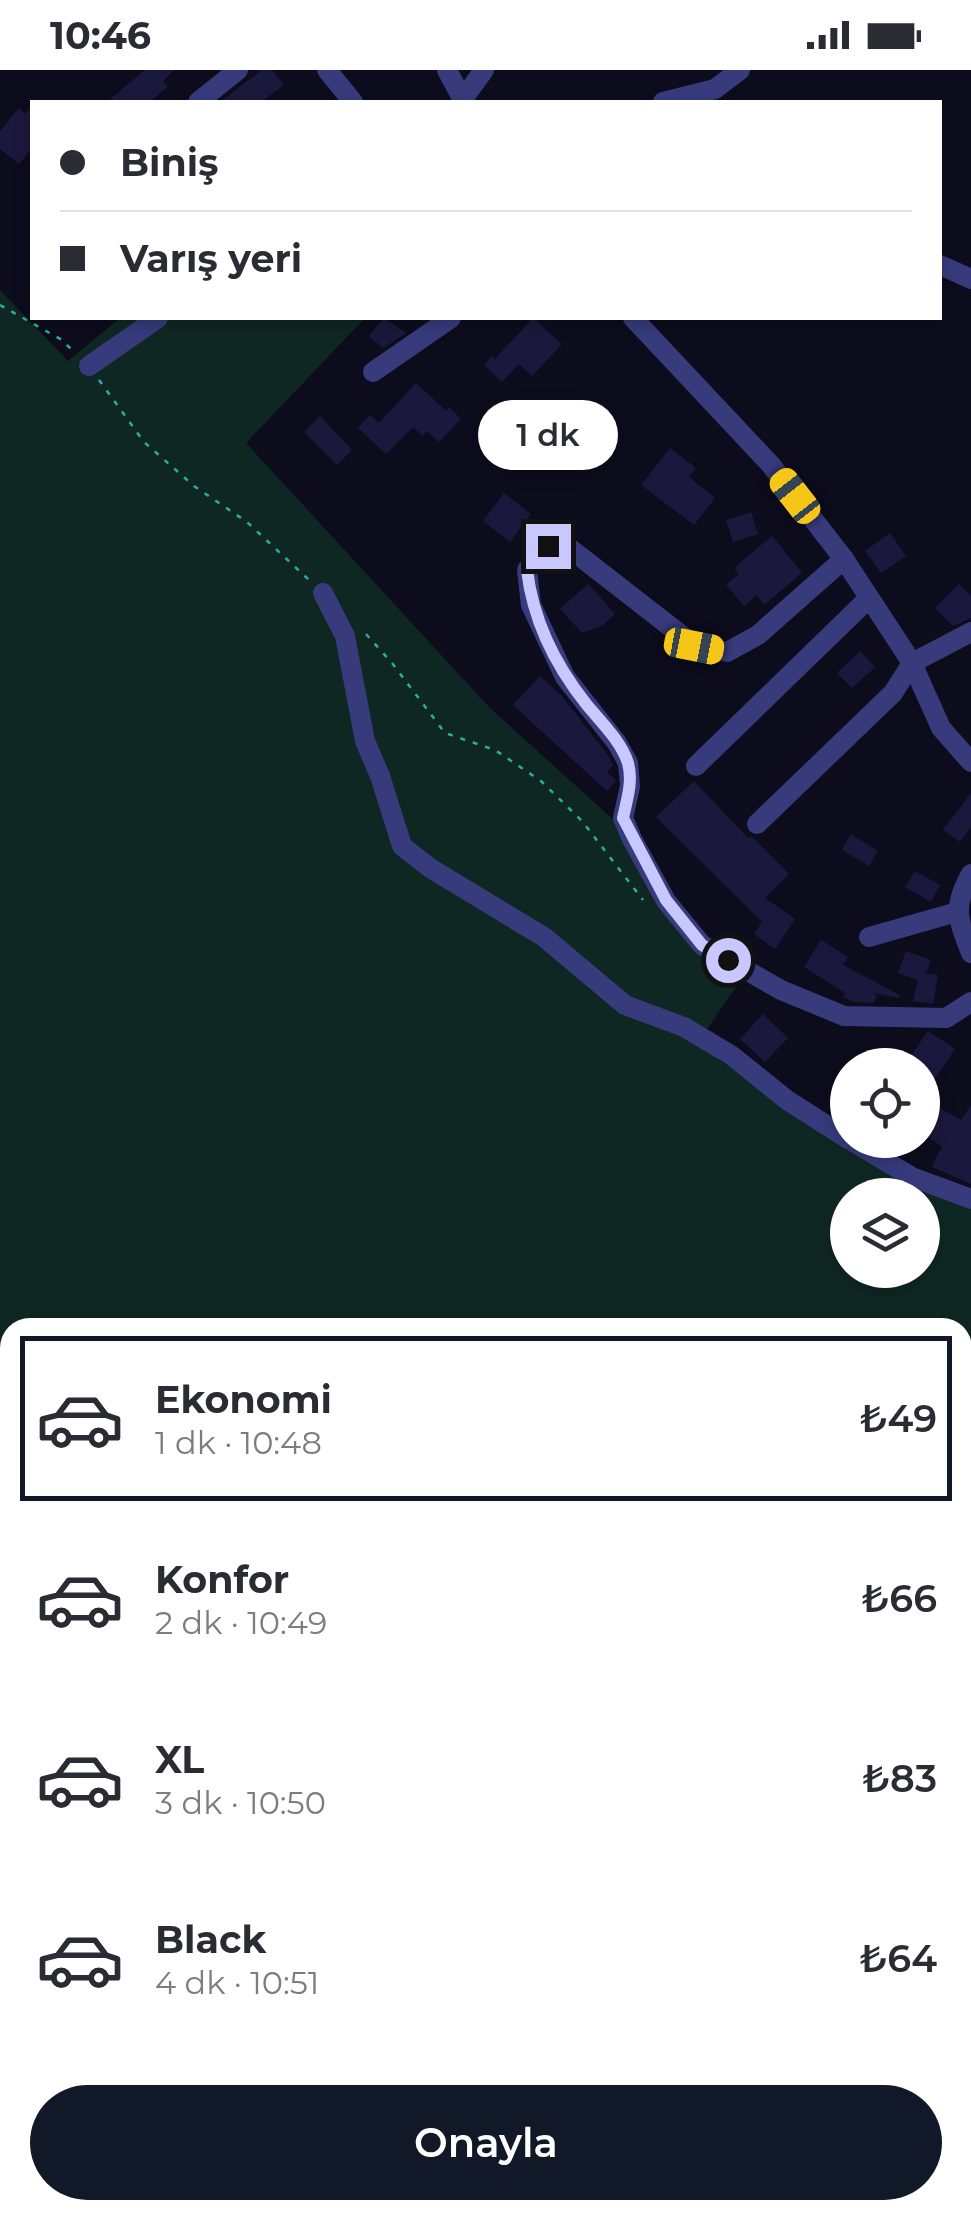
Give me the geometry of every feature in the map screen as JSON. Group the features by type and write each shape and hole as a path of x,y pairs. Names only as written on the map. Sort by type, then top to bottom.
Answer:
{"street":[{"path":"200,100 238,70"},
{"path":"327,70 351,100"},
{"path":"447,70 462,100"},
{"path":"464,100 484,70"},
{"path":"674,100 715,90 740,70"},
{"path":"942,266 971,279"},
{"path":"89,366 155,320"},
{"path":"373,372 449,320"},
{"path":"635,320 771,465 844,559 912,663 941,728 971,762"},
{"path":"844,559 758,635 727,652 694,646 568,548 548,546 527,570 531,605 565,677 618,743 628,762 630,786 623,818 632,839 666,900 702,945 781,990 844,1016 946,1018 971,1002"},
{"path":"323,593 346,636 364,741 380,776 402,846 430,868 544,937 625,1006 684,1026 830,1127"},
{"path":"696,766 868,599"},
{"path":"757,824 893,692 912,663 971,632"},
{"path":"971,874 962,889 957,912 971,953"},
{"path":"869,937 957,912"},
{"path":"971,1012 971,1020"},
{"path":"881,1158 912,1176 971,1199"}],"green space":[{"path":"0,290 68,361 118,320 363,320 246,443 490,708 617,823 669,915 744,975 697,1044 776,1099 830,1129 830,1158 884,1158 920,1178 830,1178 830,1288 940,1288 940,1189 971,1206 971,1318 0,1318"}],"building":[{"path":"145,70 174,70 163,81 168,87 152,100 109,100"},
{"path":"262,70 272,70 284,85 264,100 223,100"},
{"path":"19,108 25,114 30,108 30,150 19,164 0,149 0,131"},
{"path":"382,320 406,333 383,348 369,336"},
{"path":"531,320 562,344 532,376 519,364 502,382 484,365 492,356 495,359"},
{"path":"416,383 446,411 449,407 461,419 439,442 427,431 423,436 413,427 386,454 358,428 370,415 379,423"},
{"path":"320,416 352,450 337,465 304,432"},
{"path":"670,448 696,468 689,477 715,498 694,525 641,485"},
{"path":"504,493 531,514 510,542 483,521"},
{"path":"751,512 758,534 733,542 726,520"},
{"path":"890,533 906,556 881,573 865,551"},
{"path":"772,536 802,573 764,605 757,595 744,606 726,584 739,574 734,568"},
{"path":"588,584 615,614 603,625 582,633 560,609"},
{"path":"959,584 971,596 971,618 953,626 935,608"},
{"path":"860,651 875,667 852,688 837,673"},
{"path":"540,676 562,696 609,757 613,765 607,772 616,781 607,791 513,705"},
{"path":"694,781 789,874 765,898 795,919 775,949 754,934 762,922 656,817"},
{"path":"971,793 971,827 960,842 943,830"},
{"path":"851,834 878,851 869,866 842,850"},
{"path":"915,871 940,885 931,902 905,887"},
{"path":"821,940 848,957 843,965 900,995 899,998 873,993 877,996 873,1003 843,997 845,993 804,967"},
{"path":"906,951 931,960 926,973 938,975 933,1004 913,1001 918,980 898,973"},
{"path":"763,1014 788,1038 765,1062 740,1039"},
{"path":"928,1031 955,1049 940,1071 940,1048 916,1048"},
{"path":"971,1105 971,1184 932,1167 940,1158 940,1108 961,1120"}],"route":[{"path":"548,546 527,570 531,605 565,677 618,743 628,762 630,786 623,818 632,839 666,900 702,945 728,960"}]}
